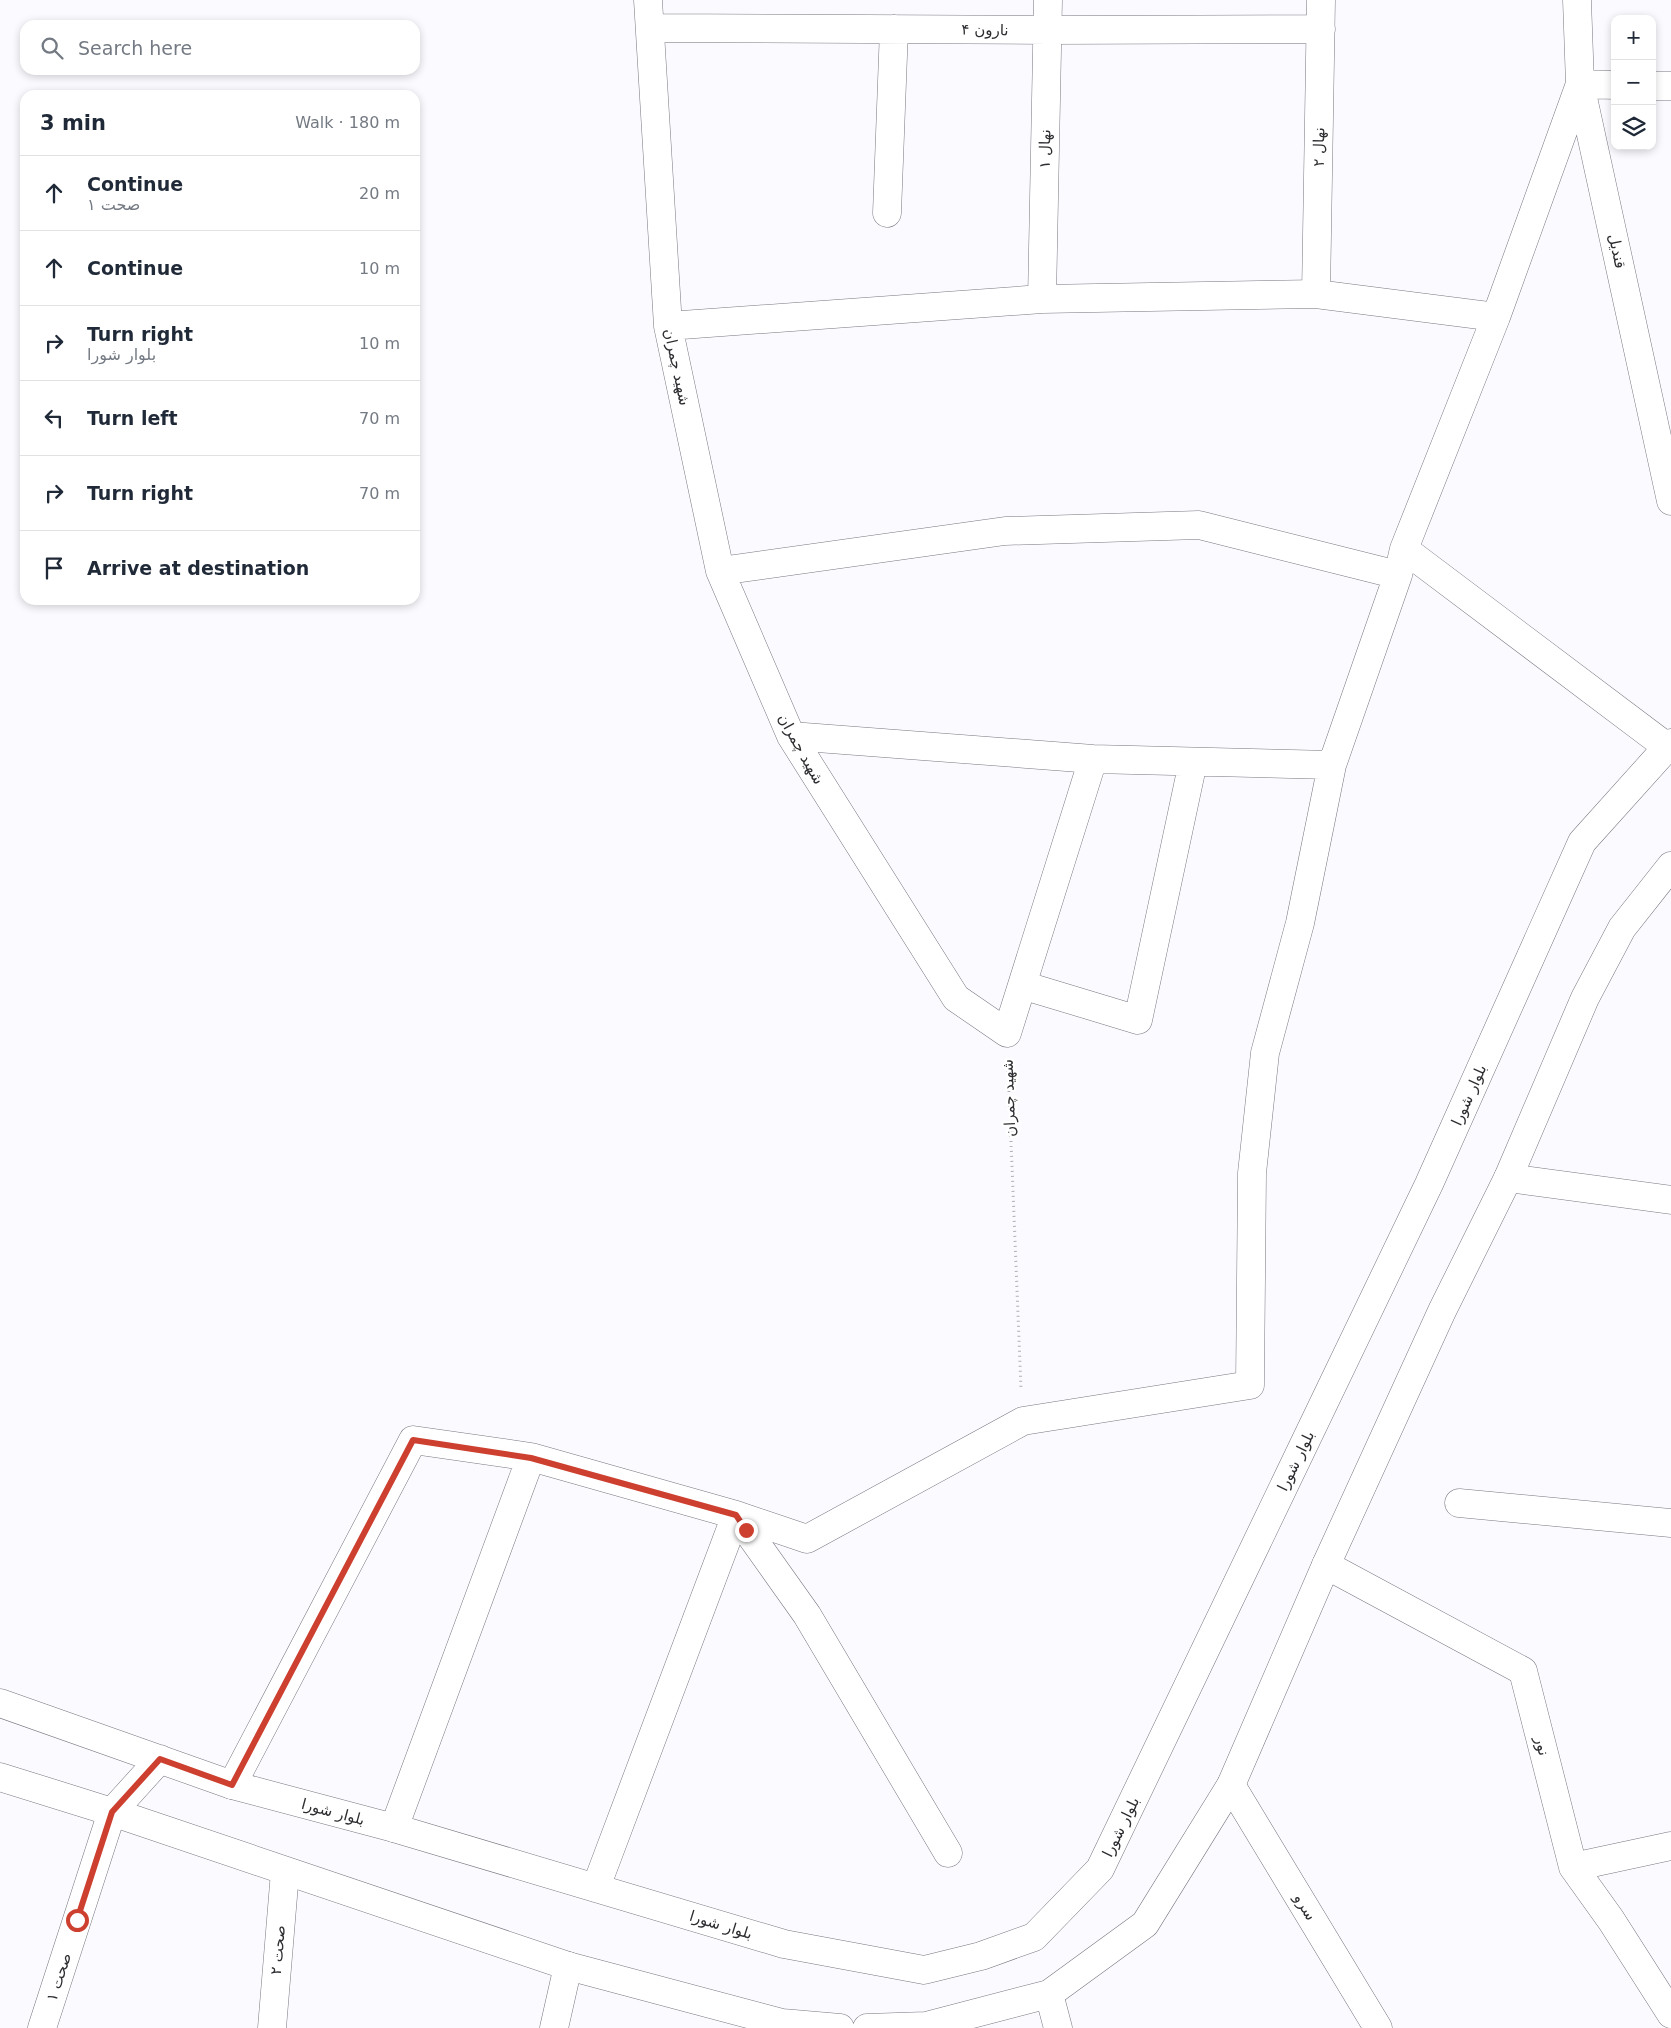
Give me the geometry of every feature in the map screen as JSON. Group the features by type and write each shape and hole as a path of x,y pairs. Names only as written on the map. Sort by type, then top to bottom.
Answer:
{"street":[{"name":"شهید چمران","path":"648,0 668,326 720,571 791,736 956,998 1007,1032"},
{"name":"نهال ۱","path":"1042,299 1048,0"},
{"name":"نهال ۲","path":"1316,294 1321,0"},
{"name":"قندیل","path":"1577,0 1580,84 1671,501"},
{"name":"نارون ۴","path":"650,28 1321,29"},
{"path":"887,213 894,29"},
{"path":"232,1785 413,1440 531,1458 736,1515 807,1539 1022,1421 1250,1385 1252,1173 1265,1053 1300,923 1332,765 1398,576 1404,549 1496,318 1580,84 1611,85"},
{"path":"1656,86 1671,86"},
{"path":"668,326 1042,299 1316,294 1496,318"},
{"path":"720,571 1005,531 1199,525 1398,576"},
{"path":"1404,549 1669,745"},
{"path":"791,736 1093,759 1332,765"},
{"name":"بلوار شورا","path":"0,1703 232,1785 394,1828 784,1944 924,1970 981,1956 1034,1938 1100,1869 1429,1184 1582,842 1669,745"},
{"path":"1007,1032 1093,759"},
{"path":"1022,985 1138,1020 1193,762"},
{"path":"867,2028 926,2027 1049,1994 1144,1924 1231,1785 1326,1566 1442,1311 1508,1178 1585,998 1622,928 1671,866"},
{"path":"1508,1178 1671,1200"},
{"path":"394,1828 531,1458"},
{"path":"1459,1503 1671,1522"},
{"path":"596,1887 736,1515"},
{"path":"736,1515 807,1615 948,1853"},
{"name":"نور","path":"1326,1566 1523,1671 1573,1867 1611,1920 1671,2014"},
{"path":"112,1812 160,1759"},
{"path":"0,1777 112,1812 284,1872 568,1966 781,2025 840,2028"},
{"name":"سرو","path":"1231,1785 1378,2028"},
{"name":"صحت ۱","path":"42,2028 112,1812"},
{"path":"1573,1867 1671,1846"},
{"name":"صحت ۲","path":"272,2028 284,1872"},
{"path":"554,2028 568,1966"},
{"path":"1049,1994 1058,2028"}],"path":[{"name":"شهید چمران","path":"1007,1032 1022,1421"}],"route":[{"path":"77,1920 112,1812 160,1759 232,1785 413,1440 531,1458 736,1515 746,1530"}]}
